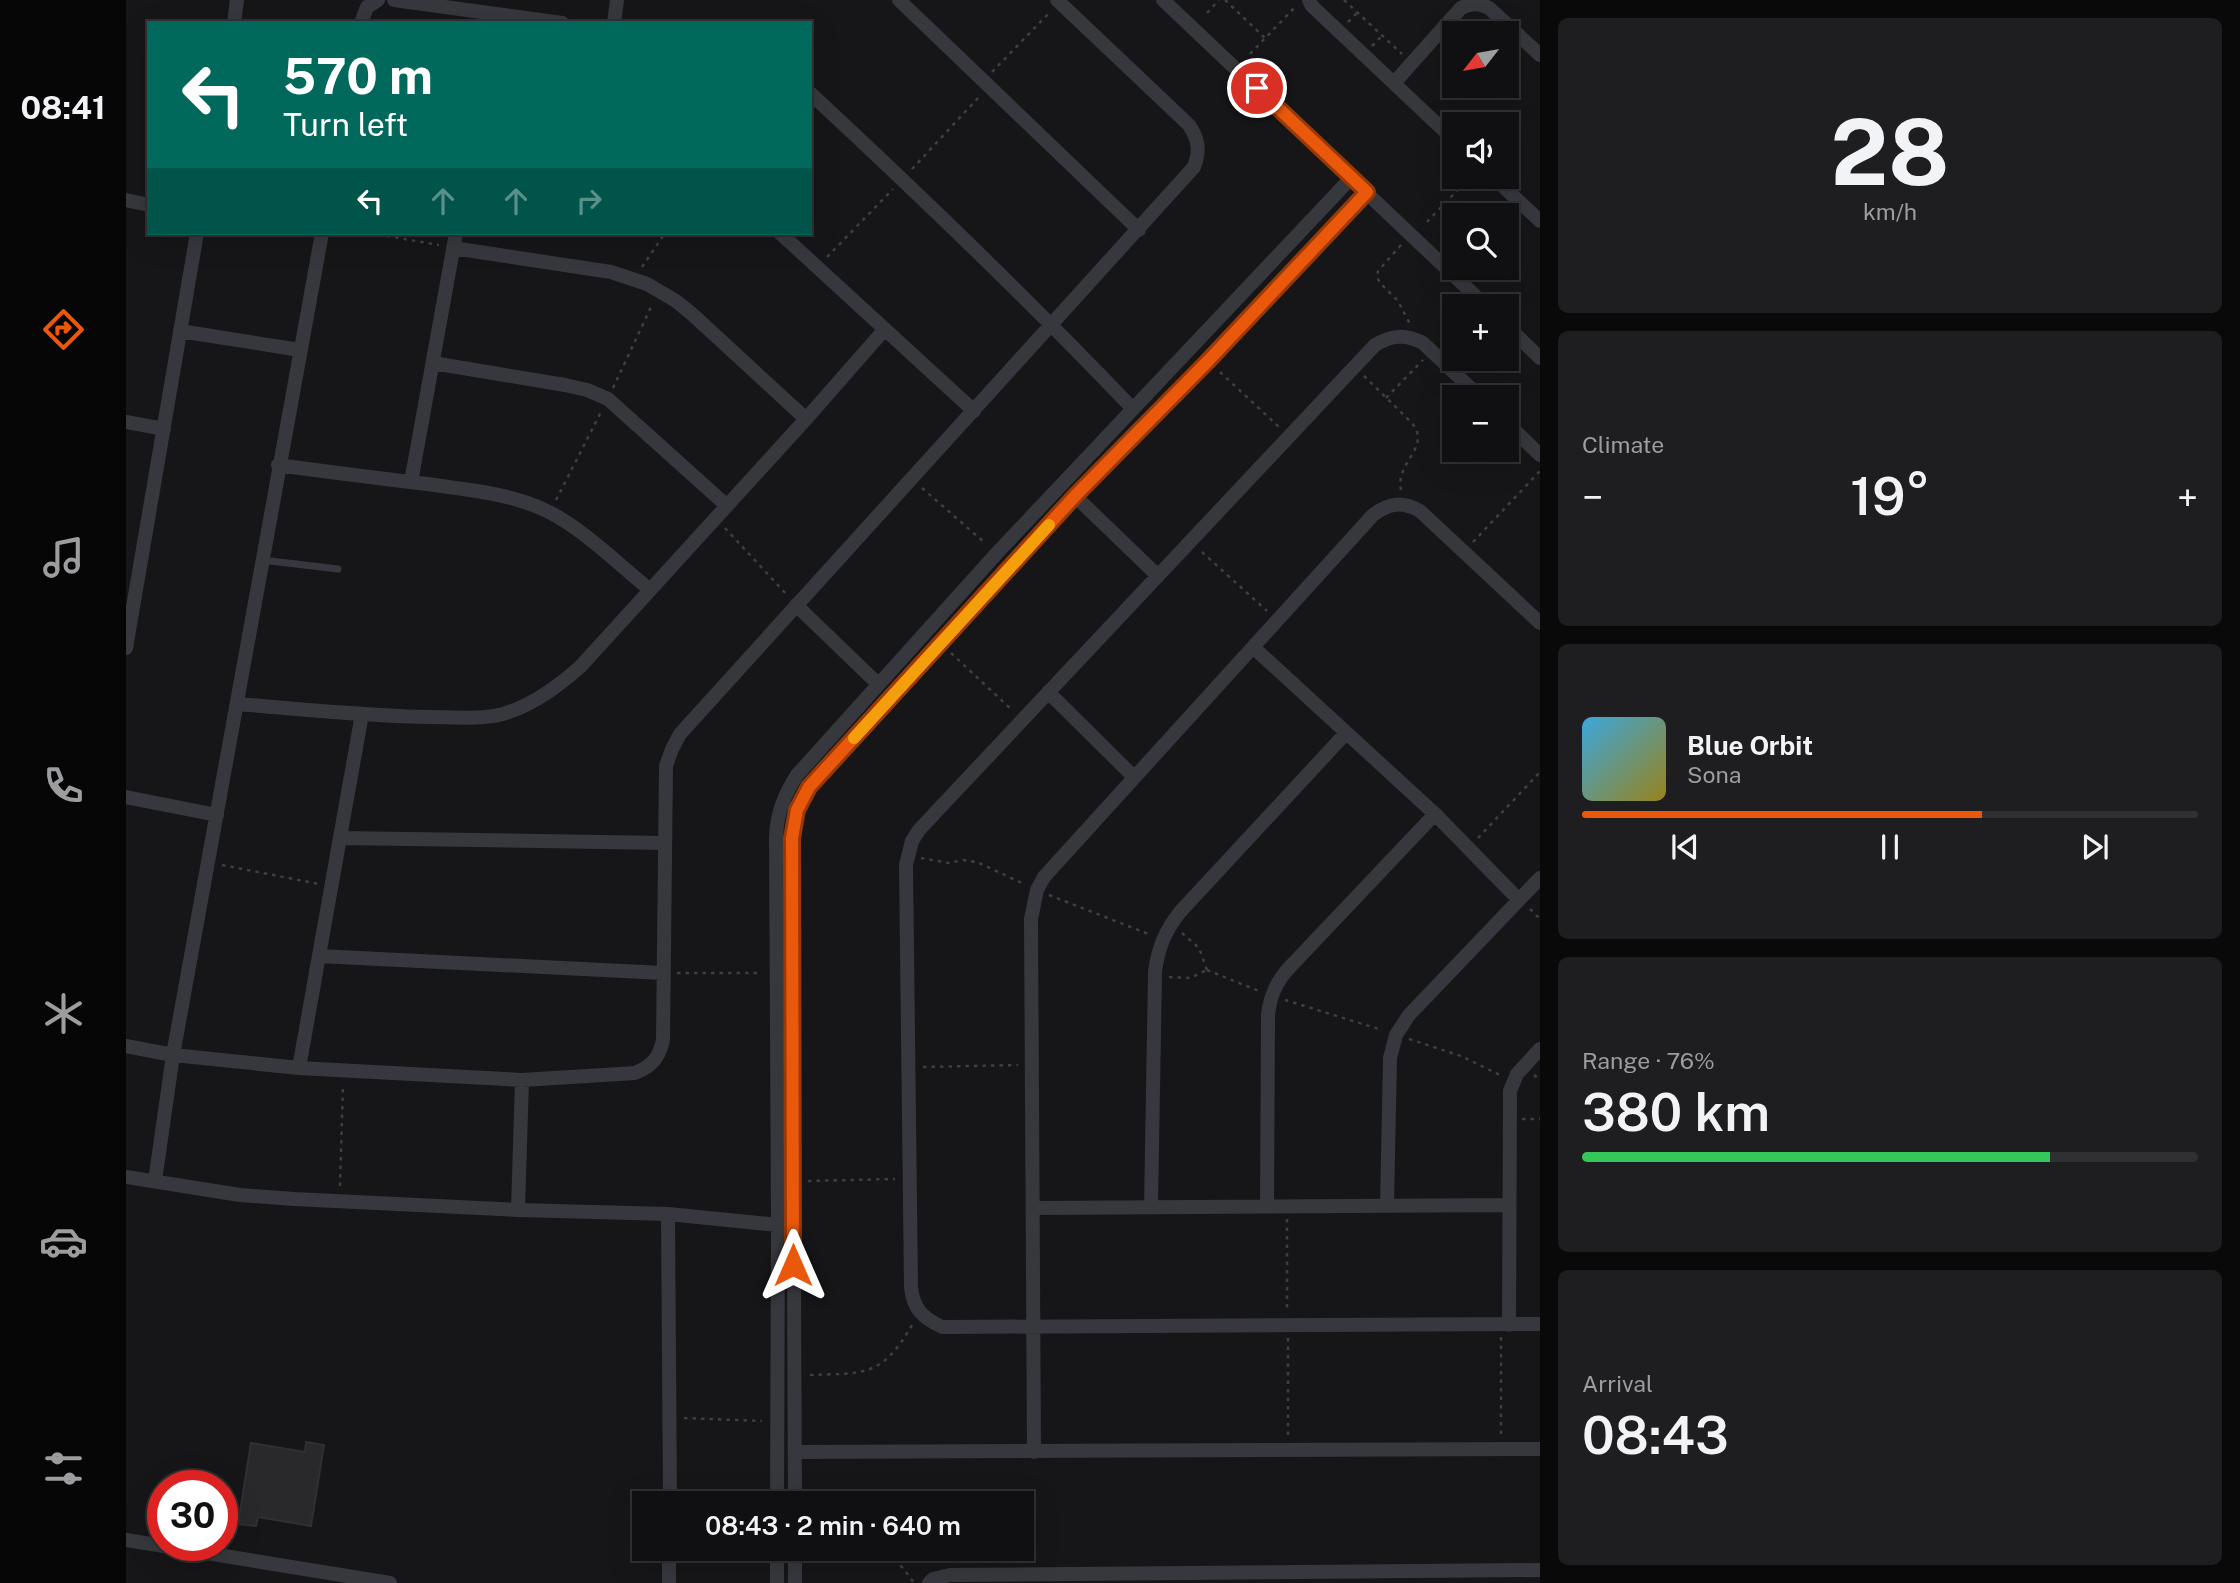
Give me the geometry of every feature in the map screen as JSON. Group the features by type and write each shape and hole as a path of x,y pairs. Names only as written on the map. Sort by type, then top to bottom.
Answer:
{"street":[{"path":"234,21 237,0"},
{"path":"362,21 367,7 377,0"},
{"path":"394,0 494,18 535,21"},
{"path":"614,21 617,0"},
{"path":"899,0 1139,230"},
{"path":"1163,0 1473,294"},
{"path":"1309,0 1312,6 1442,129"},
{"path":"126,1046 173,1055 299,1068 522,1080 635,1073 650,1067 660,1055 663,1040 665,783 671,749 690,721 1139,230 1194,167 1198,157 1199,145 1189,125 1062,2"},
{"path":"1394,83 1461,8 1475,4 1489,8 1540,55"},
{"path":"812,95 1053,324 1133,409"},
{"path":"777,1491 776,837 779,810 787,791 797,775 956,597 1352,177"},
{"path":"1506,189 1540,221"},
{"path":"795,1491 792,838 797,810 809,787 1075,496 1208,361 1367,192"},
{"path":"126,200 147,205"},
{"path":"126,648 197,235"},
{"path":"155,1181 173,1055 321,235"},
{"path":"411,482 456,235"},
{"path":"782,235 974,411"},
{"path":"453,248 611,272 659,290 676,301 806,419"},
{"path":"237,704 362,714 468,718 501,714 531,703 580,667 885,329"},
{"path":"180,331 300,349"},
{"path":"1467,385 1432,351 1413,338 1399,335 1375,345 919,830 912,841 906,865 911,1287 913,1301 919,1313 942,1327 1540,1324"},
{"path":"1519,338 1540,358"},
{"path":"433,363 565,385 608,399 726,505"},
{"path":"126,422 164,429"},
{"path":"1519,435 1540,455"},
{"path":"278,465 509,497 531,504 550,512 572,527 649,589"},
{"path":"1075,496 1158,576"},
{"path":"1034,1452 1031,919 1037,890 1053,866 1383,507 1408,505 1420,511 1540,623"},
{"path":"956,597 971,610"},
{"path":"796,605 878,684"},
{"path":"1253,647 1434,814 1519,900"},
{"path":"1048,692 1134,777"},
{"path":"299,1068 362,714"},
{"path":"1151,1208 1156,972 1162,940 1169,925 1346,733"},
{"path":"126,797 218,815"},
{"path":"1267,1206 1268,1015 1275,985 1434,814"},
{"path":"340,838 664,843"},
{"path":"1387,1206 1390,1058 1396,1035 1409,1015 1540,878"},
{"path":"319,956 663,973"},
{"path":"1505,1325 1509,1100 1517,1074 1540,1049"},
{"path":"518,1210 522,1080"},
{"path":"126,1177 240,1195 518,1210 668,1214 778,1225"},
{"path":"1032,1208 1508,1205"},
{"path":"668,1214 670,1491"},
{"path":"795,1452 1540,1449"},
{"path":"126,1540 390,1583"},
{"path":"669,1561 669,1583"},
{"path":"777,1561 777,1583"},
{"path":"795,1561 795,1583"},
{"path":"929,1583 950,1575 1034,1578 1436,1576 1540,1570"}],"lane":[{"path":"261,559 338,569"}],"path":[{"path":"1207,13 1219,0"},
{"path":"1225,0 1265,38"},
{"path":"1250,54 1302,0"},
{"path":"1344,0 1412,64"},
{"path":"983,82 1062,2"},
{"path":"1427,222 1459,189"},
{"path":"381,235 453,248"},
{"path":"635,279 664,235"},
{"path":"1410,235 1382,266 1377,277 1405,312 1413,338"},
{"path":"1386,398 1432,351"},
{"path":"1208,361 1289,436"},
{"path":"1354,367 1416,428 1418,446 1402,471 1400,483 1402,495 1408,505"},
{"path":"1464,552 1540,471"},
{"path":"911,479 997,553"},
{"path":"715,517 796,605"},
{"path":"1189,542 1278,620"},
{"path":"940,644 1023,720"},
{"path":"1468,848 1540,772"},
{"path":"209,862 331,886"},
{"path":"1169,925 1191,939 1199,948 1207,970 1271,996 1461,1056 1513,1082"},
{"path":"1156,972 1181,979 1199,975 1207,970"},
{"path":"663,973 777,973"},
{"path":"908,1068 1032,1065"},
{"path":"339,1202 343,1070"},
{"path":"793,1182 909,1178"},
{"path":"793,1376 862,1373 879,1366 892,1355 919,1313"},
{"path":"1501,1450 1505,1325"},
{"path":"670,1418 777,1421"},
{"path":"895,1561 914,1583"}],"building":[{"path":"306,1442 324,1445 311,1526 258,1517 256,1526 238,1524 251,1443 305,1452"}],"slow traffic":[{"path":"854,738 1049,525"}],"route":[{"path":"793,1265 792,838 797,810 809,787 1075,496 1208,361 1367,192 1257,88"}]}
